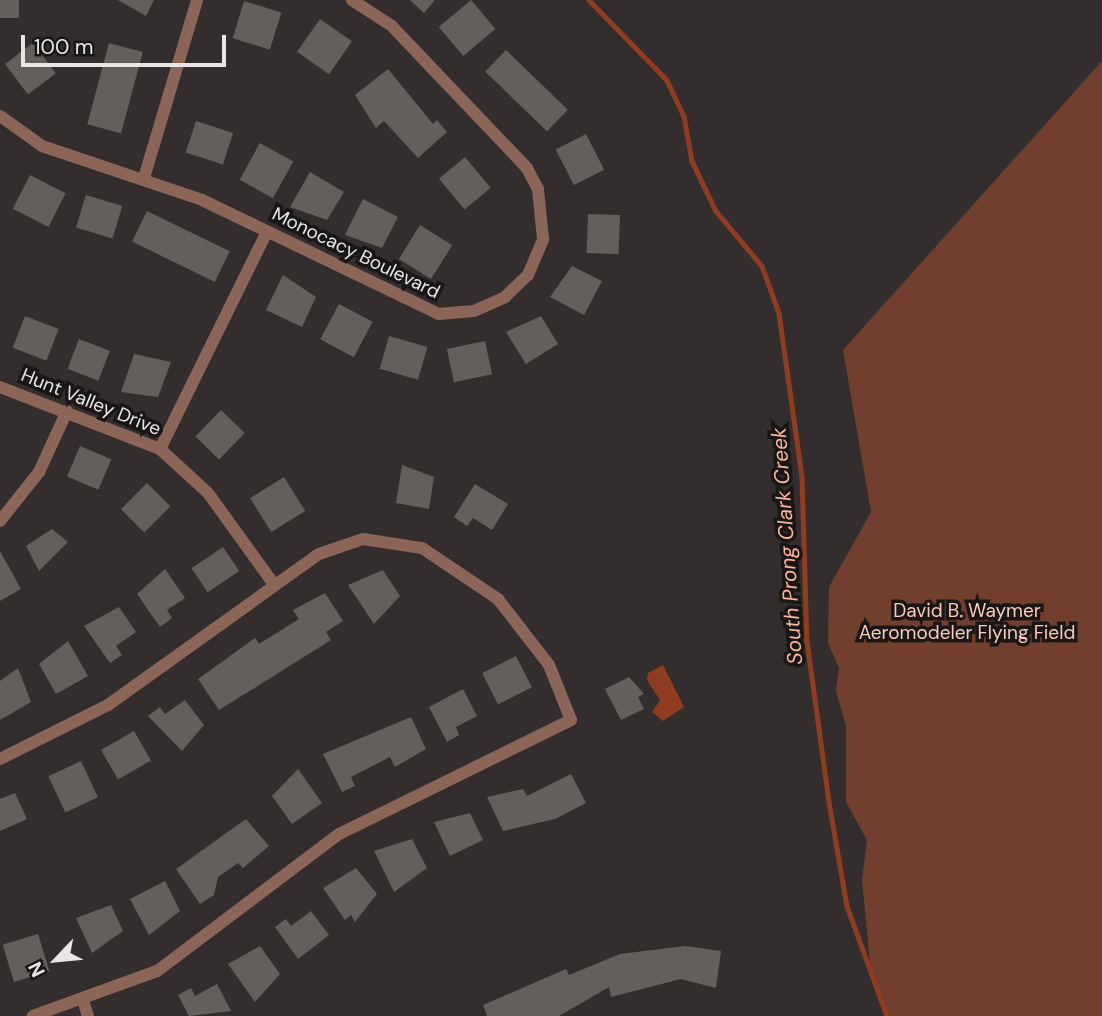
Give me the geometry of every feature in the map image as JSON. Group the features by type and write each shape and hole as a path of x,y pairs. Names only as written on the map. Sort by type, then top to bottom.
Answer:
{"street":[{"path":"144,178 197,0"},
{"name":"Monocacy Boulevard","path":"0,116 42,146 144,178 267,232 439,314 474,311 505,297 528,275 543,239 544,216 527,168 392,26 352,0"},
{"path":"160,449 267,232"},
{"name":"Hunt Valley Drive","path":"0,387 160,449 208,493 273,583"},
{"path":"1,518 39,472 67,411"},
{"path":"0,759 108,705 273,583 319,554 363,539 422,548 455,565 528,632 570,720 340,834 176,959 83,1000 33,1016"},
{"path":"83,1000 88,1016"}],"green space":[{"name":"David B. Waymer Aeromodeler Flying Field","path":"1102,61 1102,1016 885,1016 871,973 862,880 867,840 846,802 846,726 836,691 839,668 828,643 829,587 871,512 843,350"}],"shaded area":[{"path":"663,665 684,707 663,721 652,712 660,700 647,680 648,673"}],"building":[{"path":"0,0 19,0 19,18 0,18"},
{"path":"118,0 154,0 146,16"},
{"path":"410,0 435,0 424,13"},
{"path":"471,0 495,29 463,56 439,27"},
{"path":"244,1 281,12 270,50 233,38"},
{"path":"320,19 352,41 329,74 297,52"},
{"path":"33,43 56,73 28,94 5,64"},
{"path":"109,43 143,52 121,133 87,124"},
{"path":"506,50 568,110 547,131 485,72"},
{"path":"388,69 433,124 437,120 447,132 418,158 384,121 376,128 355,95"},
{"path":"196,121 233,133 223,164 186,152"},
{"path":"586,134 604,170 574,185 556,149"},
{"path":"260,143 293,161 273,198 240,180"},
{"path":"465,157 491,188 465,209 439,179"},
{"path":"310,172 344,192 327,220 290,207"},
{"path":"30,175 66,193 48,227 13,209"},
{"path":"86,195 122,206 112,239 76,228"},
{"path":"363,199 398,217 382,248 345,235"},
{"path":"147,211 230,251 215,282 132,242"},
{"path":"588,214 620,215 619,254 587,253"},
{"path":"420,225 452,245 431,279 399,259"},
{"path":"572,266 602,281 584,315 550,297"},
{"path":"283,275 316,297 302,327 266,310"},
{"path":"339,304 373,322 354,357 320,339"},
{"path":"25,316 59,329 46,361 13,348"},
{"path":"541,316 558,344 526,364 506,332"},
{"path":"389,336 427,347 418,380 380,369"},
{"path":"79,339 110,351 98,381 68,369"},
{"path":"485,341 492,374 454,382 447,349"},
{"path":"134,354 171,362 158,397 121,392"},
{"path":"221,410 245,433 219,460 195,437"},
{"path":"80,446 111,459 98,490 67,476"},
{"path":"402,465 434,477 429,509 396,503"},
{"path":"284,477 305,511 271,532 250,498"},
{"path":"147,483 170,506 144,532 121,509"},
{"path":"475,484 508,504 492,530 473,518 467,526 454,517"},
{"path":"52,529 68,542 39,571 26,546"},
{"path":"223,547 239,571 208,592 191,568"},
{"path":"0,551 21,589 0,601"},
{"path":"165,569 185,598 167,610 172,618 160,627 137,594"},
{"path":"383,570 400,596 374,624 348,585"},
{"path":"325,593 343,621 326,632 331,640 219,710 198,679 255,638 259,644 299,619 293,610"},
{"path":"119,607 136,632 116,646 122,655 110,663 84,626"},
{"path":"68,641 88,676 56,694 39,664"},
{"path":"516,656 532,687 498,704 482,673"},
{"path":"18,668 31,702 0,720 0,681"},
{"path":"629,677 644,694 638,697 644,709 621,720 605,689"},
{"path":"463,689 477,716 456,727 459,735 447,742 429,707"},
{"path":"185,700 204,725 182,751 148,716 160,707 165,714"},
{"path":"411,717 426,749 395,767 390,757 351,777 355,786 342,792 323,754"},
{"path":"134,731 151,760 118,779 101,750"},
{"path":"81,761 98,797 65,812 48,776"},
{"path":"298,769 322,803 292,824 272,796"},
{"path":"571,774 586,803 555,819 503,831 487,797 523,789 527,796"},
{"path":"15,793 27,819 0,831 0,799"},
{"path":"470,813 483,840 450,856 434,822"},
{"path":"246,819 269,846 243,868 238,863 218,877 214,895 200,904 176,869"},
{"path":"412,839 427,868 394,892 374,851"},
{"path":"356,868 377,894 355,922 351,915 345,920 323,888"},
{"path":"165,881 180,911 149,935 130,899"},
{"path":"111,905 123,931 92,953 76,918"},
{"path":"311,911 329,935 298,959 275,927 286,919 291,926"},
{"path":"38,934 49,971 14,982 3,945"},
{"path":"260,946 280,974 255,1002 228,964"},
{"path":"685,946 721,951 716,988 681,979 611,997 609,987 559,1016 487,1016 483,1005 566,969 569,975 620,954"},
{"path":"217,984 231,1011 189,1016 178,995 191,988 195,996"}],"waterway":[{"name":"South Prong Clark Creek","path":"589,0 667,80 684,116 692,161 716,211 762,266 779,313 802,477 807,641 829,802 847,906 887,1016"}]}
